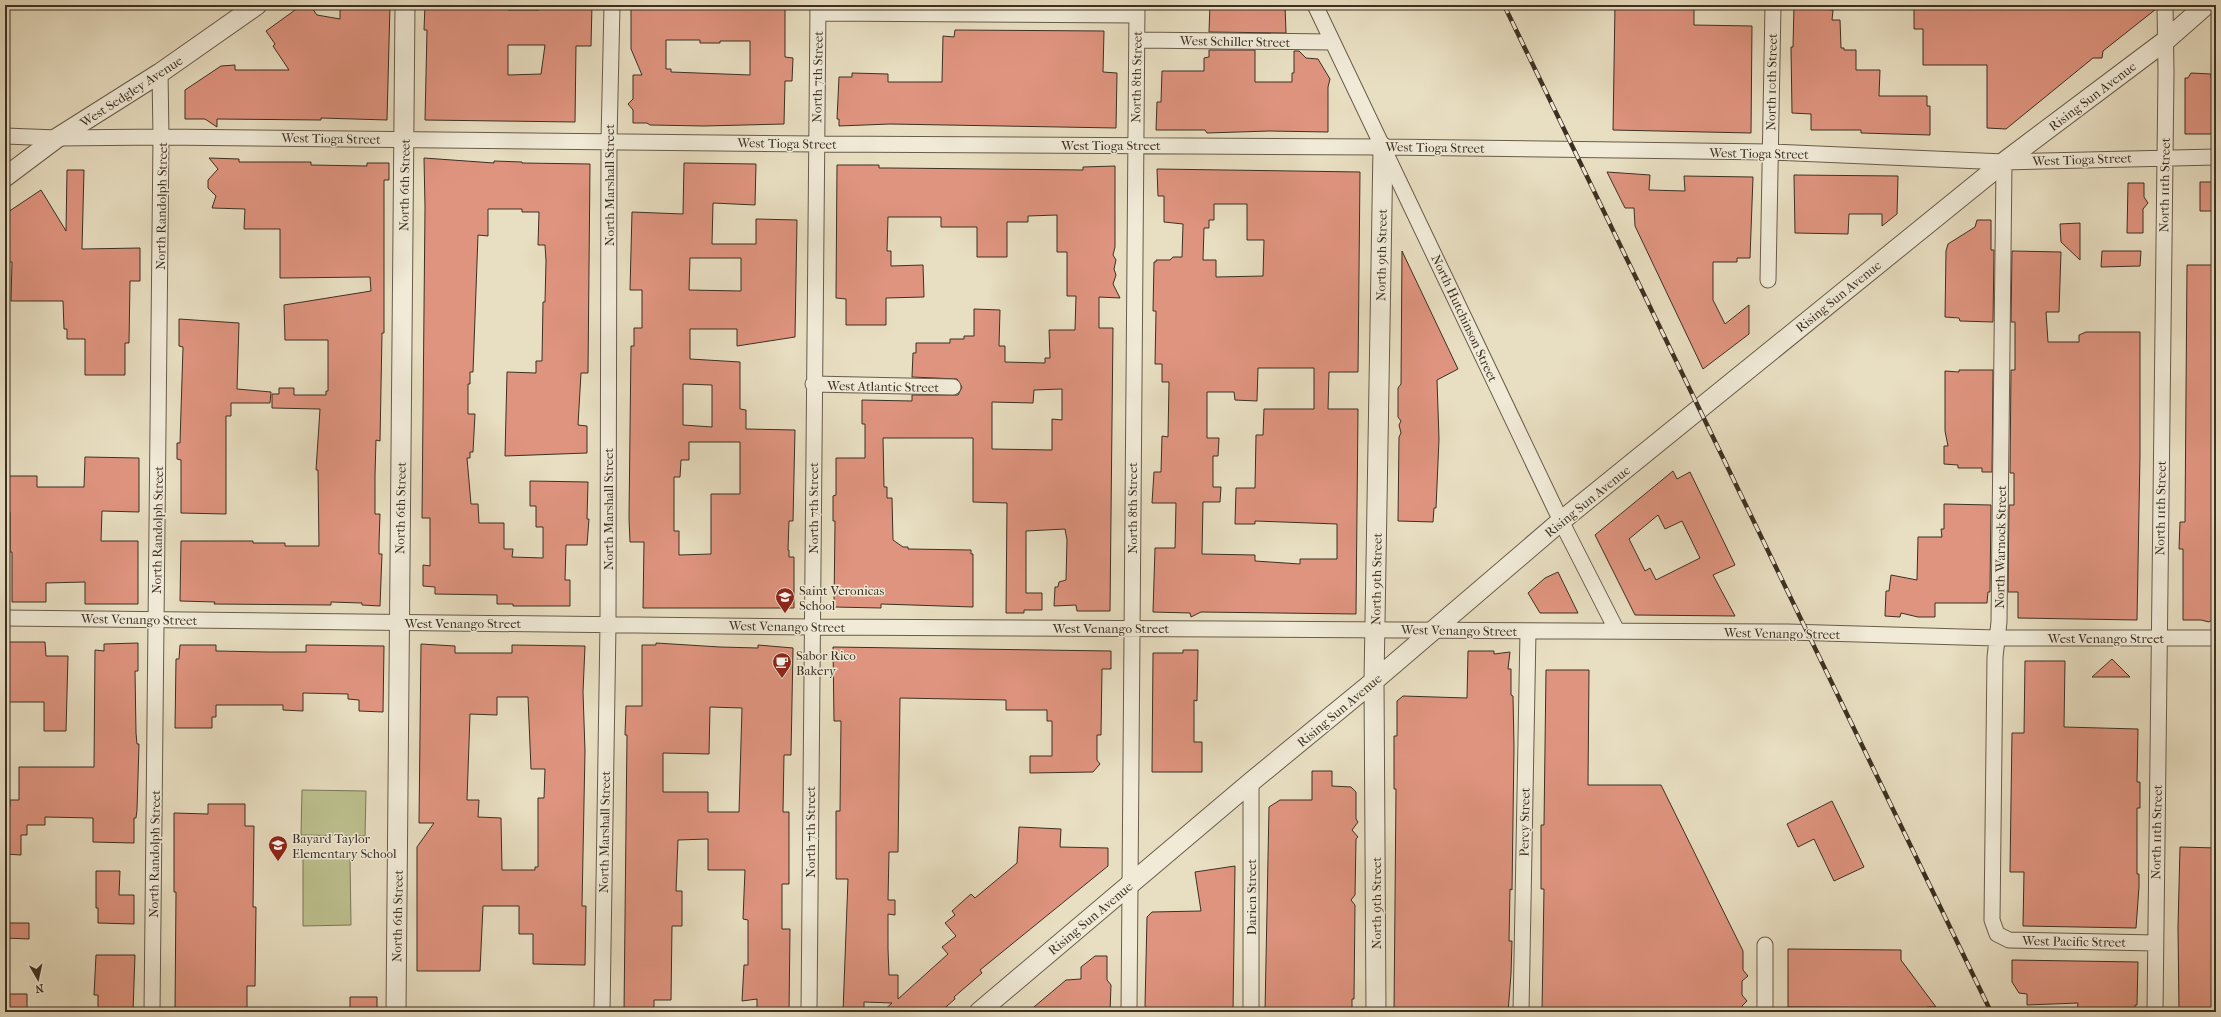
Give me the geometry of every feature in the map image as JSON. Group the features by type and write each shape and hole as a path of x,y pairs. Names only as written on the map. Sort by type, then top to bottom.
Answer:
{"street":[{"name":"West Sedgley Avenue","path":"5,177 57,138 160,73 257,5"},
{"name":"North 6th Street","path":"396,1012 405,5"},
{"name":"North Marshall Street","path":"602,1012 608,624 609,140 612,5"},
{"name":"North Hutchinson Street","path":"1315,5 1561,521 1617,631"},
{"name":"North 10th Street","path":"1768,280 1773,5"},
{"name":"North 11th Street","path":"2154,1012 2165,5"},
{"name":"Rising Sun Avenue","path":"979,1012 1251,782 1374,681 1561,521 2004,162 2165,41 2206,5"},
{"path":"818,9 1137,10"},
{"name":"North 7th Street","path":"809,1012 813,384 818,9"},
{"name":"North 8th Street","path":"1129,1012 1134,145 1137,10"},
{"name":"West Schiller Street","path":"1137,40 1332,42"},
{"name":"North Randolph Street","path":"152,1012 161,137 160,73"},
{"name":"West Tioga Street","path":"5,136 57,138 161,137 609,140 817,144 1383,147 1770,152 2004,162 2164,156 2216,157"},
{"name":"North 9th Street","path":"1376,1012 1374,681 1383,147"},
{"name":"North Warnock Street","path":"1996,932 1992,920 1996,638 1999,622 2004,162"},
{"name":"West Atlantic Street","path":"813,384 953,387"},
{"name":"West Venango Street","path":"5,618 812,627 1808,632 1996,638 2216,638"},
{"name":"Percy Street","path":"1521,1012 1528,631"},
{"name":"Darien Street","path":"1251,782 1251,1012"},
{"name":"West Pacific Street","path":"1996,932 2009,940 2155,943"},
{"path":"1765,945 1765,1012"}],"green space":[{"path":"302,790 366,791 365,836 301,835"},
{"path":"303,858 350,858 351,925 303,926"}],"building":[{"path":"302,5 310,5 317,15 340,19 340,5 390,5 387,120 321,118 321,120 217,119 217,127 205,119 185,119 185,90 221,66 235,65 235,70 289,70 273,46 275,44 266,31"},
{"path":"425,5 509,5 508,10 539,10 539,5 592,5 591,46 576,46 575,122 425,120 427,30 424,30","holes":["508,45 545,45 541,74 508,75"]},
{"path":"631,5 785,5 785,57 793,58 792,81 785,81 784,124 704,126 650,125 647,123 633,123 633,110 628,104 633,99 633,75 642,75 631,49","holes":["666,40 700,40 700,43 750,41 750,75 671,72 671,69 666,69"]},
{"path":"1210,5 1285,5 1286,33 1209,32"},
{"path":"1615,5 1694,7 1694,25 1752,26 1751,133 1613,130"},
{"path":"1975,5 2000,7 2000,9 2156,9 2103,51 2102,58 2093,58 2006,129 1987,128 1987,65 1923,65 1923,29 1914,29 1914,8 1964,9"},
{"path":"1794,6 1820,7 1820,9 1833,10 1832,20 1840,20 1841,48 1844,48 1844,50 1856,50 1856,70 1880,70 1879,96 1927,96 1927,106 1930,106 1930,135 1861,133 1861,130 1811,130 1811,114 1792,113 1791,47 1793,47"},
{"path":"955,30 1104,31 1103,72 1117,73 1116,128 890,124 839,126 839,119 837,119 839,77 852,77 852,73 888,74 888,82 942,82 943,36 954,37"},
{"path":"1209,50 1255,50 1255,82 1292,82 1292,73 1294,73 1294,51 1299,51 1306,58 1318,59 1330,79 1328,87 1328,132 1269,131 1207,133 1205,130 1156,130 1157,102 1161,102 1162,71 1204,71 1204,58 1209,57"},
{"path":"2191,73 2211,74 2211,78 2216,77 2216,134 2185,134 2185,78 2188,78"},
{"path":"209,158 239,159 239,162 311,162 311,165 367,166 367,163 389,163 389,180 384,180 384,333 382,333 380,441 376,440 375,475 375,514 380,514 379,554 382,554 380,606 362,605 362,603 331,602 331,605 214,604 215,602 180,601 181,541 253,541 253,543 285,543 285,546 319,546 318,470 316,470 320,409 272,408 272,394 279,394 279,388 294,388 294,395 326,395 326,391 328,391 328,340 285,340 284,305 371,291 370,277 280,278 280,229 244,229 245,209 212,208 216,196 208,188 208,180 218,169"},
{"path":"424,158 494,163 494,161 590,164 588,373 581,373 578,425 587,426 587,453 505,456 507,372 536,373 536,361 542,361 543,302 545,302 546,261 545,245 538,245 539,212 522,212 522,209 488,209 488,236 478,235 473,372 470,372 470,384 468,384 468,414 475,414 473,452 470,452 470,458 467,458 471,504 478,504 479,523 504,523 504,549 513,549 512,557 543,558 543,527 536,527 536,506 530,506 530,481 588,482 587,519 589,519 587,545 566,545 565,580 570,580 570,606 513,606 513,604 497,604 497,595 435,594 435,587 423,586 423,565 430,566 430,518 422,518 425,207"},
{"path":"684,163 756,164 755,205 713,203 712,244 756,244 756,219 797,220 795,337 737,346 737,329 690,329 690,359 740,362 740,409 746,410 746,429 795,430 793,521 789,521 788,550 789,557 794,557 794,608 643,608 644,542 630,542 629,518 631,346 634,346 634,328 642,328 642,290 630,290 632,212 683,214","holes":["690,258 741,258 741,291 689,290","683,384 712,385 712,427 683,425","689,442 740,442 740,494 711,494 711,554 679,555 679,531 674,531 674,477 680,477 681,460 689,460"]},
{"path":"837,165 879,165 879,168 1083,170 1083,167 1115,166 1115,247 1113,255 1116,260 1114,269 1116,275 1113,284 1120,298 1099,297 1099,328 1113,328 1110,611 1077,611 1076,605 1054,606 1055,587 1058,587 1059,582 1066,580 1067,540 1065,529 1026,531 1026,593 1042,593 1042,610 1024,610 1024,613 1006,613 1007,503 973,502 973,438 883,438 884,487 887,487 887,498 892,498 893,540 903,547 908,547 908,549 971,550 971,554 973,554 973,607 881,604 881,608 834,607 835,521 833,521 833,496 836,495 836,458 865,458 865,424 862,424 862,400 912,401 912,395 958,395 962,387 957,379 912,377 913,353 916,353 916,343 950,343 950,339 964,339 964,336 974,336 974,309 1000,310 999,346 1005,346 1005,362 1045,363 1045,358 1050,358 1049,330 1075,330 1076,296 1067,296 1067,252 1057,252 1057,215 1028,216 1028,222 1007,222 1007,257 977,257 977,227 941,227 941,217 888,217 887,251 891,251 891,266 923,265 924,297 886,298 886,325 846,325 846,299 836,298","holes":["1062,389 1062,420 1052,419 1052,450 992,449 992,402 1033,403 1034,390"]},
{"path":"1157,169 1360,172 1358,372 1329,372 1328,409 1358,409 1356,614 1201,612 1191,617 1190,613 1153,612 1155,548 1175,548 1176,503 1152,503 1154,472 1161,472 1162,436 1168,437 1169,382 1162,382 1162,364 1155,364 1156,311 1153,311 1154,262 1156,262 1156,260 1170,260 1173,257 1182,257 1183,224 1164,222 1164,196 1158,196","holes":["1214,204 1247,204 1247,240 1264,240 1263,276 1216,277 1216,260 1203,260 1204,228 1209,228 1209,220 1214,220","1258,368 1314,368 1314,409 1264,409 1263,435 1256,435 1255,488 1236,488 1235,524 1255,524 1255,521 1337,524 1337,559 1300,559 1300,564 1255,561 1255,555 1202,554 1203,502 1220,502 1221,487 1213,487 1213,456 1218,456 1219,438 1207,438 1207,392 1234,392 1235,400 1257,401"]},
{"path":"67,170 84,170 82,249 140,248 140,281 130,281 129,343 125,343 125,375 85,375 85,339 67,339 67,329 64,329 63,301 11,301 12,262 5,262 5,214 41,190 66,231"},
{"path":"1607,172 1650,175 1649,190 1685,191 1684,176 1753,177 1750,258 1737,258 1737,262 1713,262 1713,300 1725,324 1749,305 1749,334 1703,369 1635,226 1634,208 1625,208"},
{"path":"1794,175 1898,176 1897,214 1882,226 1882,214 1849,214 1848,234 1795,233"},
{"path":"2200,182 2216,182 2216,211 2200,211"},
{"path":"2128,183 2144,183 2144,197 2148,203 2143,209 2143,233 2127,233"},
{"path":"1977,220 1991,220 1991,250 1994,250 1993,322 1960,321 1959,318 1945,317 1946,251 1948,244 1975,227"},
{"path":"2080,223 2080,260 2061,242 2060,224"},
{"path":"1402,251 1458,369 1437,380 1439,439 1436,508 1434,508 1433,522 1398,521 1399,437 1401,433 1399,425 1401,421 1398,417 1398,388 1401,384"},
{"path":"2012,251 2061,252 2059,312 2046,312 2048,342 2079,342 2079,335 2086,332 2140,332 2140,455 2137,620 2018,618 2018,592 2008,592 2009,505 2014,505 2014,473 2010,473 2011,370 2015,370 2015,322 2011,322"},
{"path":"2102,251 2141,251 2140,266 2101,267"},
{"path":"2187,265 2216,265 2216,617 2209,622 2201,620 2183,620 2183,549 2179,549 2180,522 2185,522"},
{"path":"179,319 239,323 237,389 271,392 270,403 231,403 231,416 226,416 226,514 181,513 181,460 177,459 177,443 180,443 183,347 179,346"},
{"path":"1959,370 1993,370 1992,472 1982,472 1982,468 1958,468 1958,465 1944,464 1944,446 1948,446 1945,431 1945,371 1959,372"},
{"path":"85,457 139,458 139,512 102,511 101,541 138,541 138,604 85,604 85,582 46,583 46,602 12,602 10,512 5,512 5,476 37,476 37,487 84,487"},
{"path":"1673,471 1677,479 1690,472 1735,565 1713,575 1735,616 1635,615 1595,535","holes":["1658,515 1665,529 1682,521 1700,558 1656,580 1650,568 1645,571 1629,539"]},
{"path":"1944,504 1991,505 1990,592 1988,592 1987,603 1935,603 1935,617 1918,617 1901,613 1900,617 1885,616 1886,591 1889,591 1891,575 1917,580 1918,537 1942,537 1941,529 1944,529"},
{"path":"1558,572 1578,613 1540,613 1528,593 1545,578"},
{"path":"5,642 45,642 46,656 68,656 66,731 44,731 44,702 5,702"},
{"path":"138,643 138,671 135,671 136,733 137,744 139,744 137,810 136,818 134,818 134,843 93,842 93,818 45,817 45,825 27,825 27,835 21,835 21,855 5,854 5,807 10,807 10,800 19,800 19,767 94,767 95,650 104,651 104,644"},
{"path":"656,643 758,648 758,645 793,648 791,755 784,755 783,812 789,812 789,884 782,884 782,929 790,929 789,1012 757,1012 757,999 742,1001 744,965 748,965 748,920 743,919 745,870 708,870 708,839 678,840 676,891 682,891 682,926 672,926 671,1000 654,1000 654,1012 624,1012 626,706 642,706 642,645 656,645","holes":["710,707 742,708 739,812 708,812 708,792 663,792 663,753 709,754"]},
{"path":"421,644 455,646 455,653 512,653 512,645 585,646 583,692 585,751 582,906 586,906 585,965 533,964 533,934 519,934 519,906 483,906 480,971 417,971 417,847 434,823 419,823","holes":["497,697 528,697 531,769 545,769 544,798 538,798 538,867 535,867 535,870 502,870 501,818 478,817 479,800 467,800 470,714 497,715"]},
{"path":"180,645 216,645 216,651 269,652 306,652 306,645 384,646 383,712 359,711 359,700 348,699 348,694 303,693 303,711 283,710 283,705 216,705 216,717 212,717 212,728 175,728 176,659 179,659"},
{"path":"833,647 1111,651 1111,669 1102,669 1101,735 1097,735 1097,760 1100,764 1093,772 1030,773 1030,756 1052,756 1052,721 1047,721 1047,710 1006,710 1006,700 900,698 898,852 889,852 888,900 895,900 895,915 888,914 888,949 889,975 898,975 898,999 948,954 942,947 956,936 945,923 955,915 952,911 971,894 975,898 1017,863 1019,827 1061,829 1060,847 1108,848 1108,866 980,970 982,973 954,997 955,999 940,1012 882,1012 892,1003 864,1002 864,1010 843,1012 848,879 836,879 836,811 840,811 841,721 834,721"},
{"path":"1183,650 1198,650 1197,701 1194,700 1194,742 1202,742 1202,772 1152,772 1153,653 1183,653"},
{"path":"1468,651 1494,651 1494,654 1510,652 1508,669 1511,669 1514,747 1512,890 1510,889 1509,941 1512,941 1508,1012 1394,1012 1396,789 1394,789 1394,736 1397,736 1397,701 1403,696 1467,698"},
{"path":"2112,659 2130,677 2092,677"},
{"path":"2025,661 2065,661 2064,727 2138,729 2137,782 2140,782 2140,808 2137,808 2137,874 2139,874 2139,887 2136,928 2023,926 2024,872 2010,872 2012,733 2024,733"},
{"path":"1546,670 1589,670 1588,785 1661,785 1743,951 1743,970 1748,976 1742,981 1742,995 1747,1001 1742,1006 1742,1011 1585,1009 1585,1012 1542,1012 1544,889 1541,889 1541,825 1544,825"},
{"path":"1312,771 1332,771 1332,786 1351,787 1356,792 1356,819 1358,822 1352,830 1358,837 1356,839 1355,895 1351,900 1355,905 1354,999 1352,999 1352,1012 1265,1012 1269,807 1280,800 1312,800"},
{"path":"1832,801 1864,867 1834,881 1814,839 1798,847 1787,824"},
{"path":"208,804 245,804 245,826 254,826 253,907 256,907 255,986 247,986 247,1012 175,1012 176,892 174,892 174,813 208,814"},
{"path":"2180,847 2216,848 2216,1012 2179,1012 2178,927"},
{"path":"1235,866 1233,1012 1204,1012 1204,1010 1174,1009 1174,1012 1151,1012 1145,1006 1147,917 1152,912 1201,911 1195,872"},
{"path":"96,871 120,871 119,895 134,895 134,924 98,923 98,908 96,908"},
{"path":"5,923 29,923 29,939 5,938"},
{"path":"1788,949 1901,950 1901,960 1936,1007 1788,1007"},
{"path":"96,955 135,955 133,1012 98,1012 98,995 94,995"},
{"path":"1095,956 1107,956 1107,980 1111,985 1110,1012 1028,1012 1066,980 1081,979 1081,967"},
{"path":"2012,960 2138,962 2137,1005 2135,1005 2135,1012 2077,1012 2078,1003 2027,1005 2027,994 2019,993 2012,982"},
{"path":"5,994 27,994 27,1012 5,1012"},
{"path":"350,997 377,997 377,1012 350,1012"}],"railway":[{"path":"1504,5 1991,1012"}],"place":[{"name":"Saint Veronicas School","path":"785,614"},
{"name":"Sabor Rico Bakery","path":"782,679"},
{"name":"Bayard Taylor Elementary School","path":"278,862"}]}
